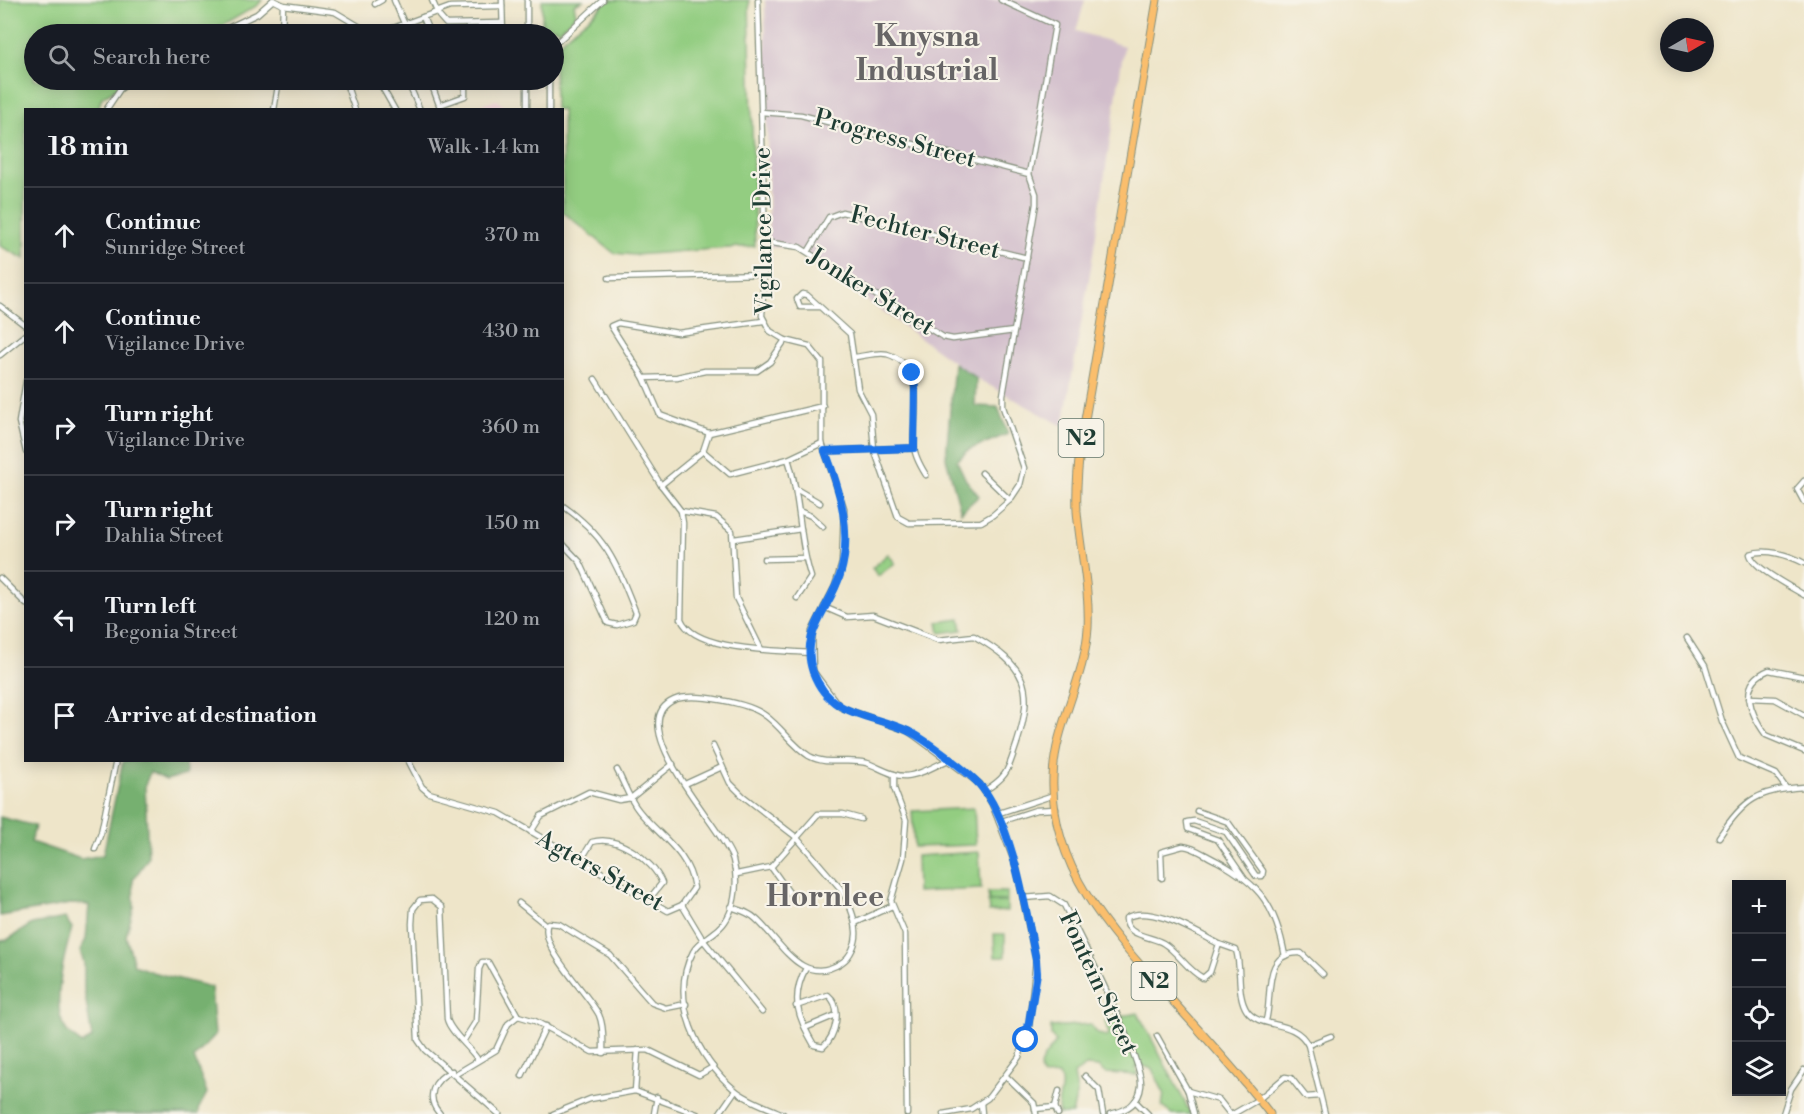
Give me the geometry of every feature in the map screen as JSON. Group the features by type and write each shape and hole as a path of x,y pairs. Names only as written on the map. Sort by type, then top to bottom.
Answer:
{"highway":[{"name":"N2","path":"1156,0 1081,443 1077,493 1088,629 1079,677 1054,761 1054,795 1062,840 1074,873 1096,911 1122,945 1270,1114"}],"street":[{"path":"235,24 262,11 273,0 283,5 313,7 335,12 355,24"},
{"path":"375,4 382,0"},
{"path":"394,0 404,23 423,17 436,11 452,6 502,3 502,23 448,24 442,21 436,11 432,0"},
{"path":"527,0 527,24"},
{"path":"564,36 603,0"},
{"name":"Vigilance Drive","path":"758,0 765,242 760,308 763,321 770,331 785,340 803,343 819,355 823,370 822,443 842,498 844,541 840,574 812,631 811,653 816,678 840,707 908,730 973,778 984,791 996,814 1016,866 1023,898 1037,973 1026,1040 1019,1057 1006,1076 981,1103"},
{"path":"819,306 800,307 797,299 802,294 807,295 850,334 858,389 873,419 874,449 885,486 903,521 981,522 993,516 1010,500 1020,485 1024,468 1003,407 1003,395 1037,198 1029,174 1055,25 1002,0"},
{"path":"282,24 283,5"},
{"path":"423,17 426,24"},
{"path":"107,108 119,90"},
{"path":"274,108 277,90"},
{"path":"348,90 354,108"},
{"path":"384,90 394,108"},
{"path":"411,90 419,108"},
{"path":"434,90 440,107 465,96 465,90"},
{"path":"527,90 527,108"},
{"path":"549,90 549,108"},
{"name":"Progress Street","path":"761,112 801,115 1029,174"},
{"name":"Fechter Street","path":"808,252 829,217 842,212 1027,258"},
{"name":"Jonker Street","path":"765,242 790,243 808,252 943,337 953,339 1014,331"},
{"path":"609,278 763,274"},
{"path":"0,306 24,324"},
{"path":"763,321 678,333 618,323 612,329 644,378 660,415 709,433 823,405"},
{"path":"0,356 24,336"},
{"path":"644,378 677,377 705,371 739,373 757,371 770,362 785,340"},
{"path":"855,357 886,354 902,362 912,373 915,387 914,448 926,476"},
{"path":"595,379 661,485 681,511 683,624 697,636 713,642 811,653"},
{"path":"24,393 19,422 24,443"},
{"path":"661,485 703,451 709,433"},
{"path":"703,451 730,474 788,459 822,443"},
{"path":"825,451 914,448"},
{"path":"788,459 796,489 804,558 811,579 797,598"},
{"path":"982,473 1010,500"},
{"path":"1804,481 1797,489 1804,502"},
{"path":"796,489 820,503"},
{"path":"564,506 583,520 608,548 636,613 633,620 617,625 608,623 580,562 564,545"},
{"path":"681,511 722,520 732,531 736,598 760,649"},
{"path":"799,511 811,516 823,527"},
{"path":"734,539 801,529"},
{"path":"1804,563 1785,555 1756,552 1750,554 1751,559 1771,575 1804,595"},
{"path":"764,559 804,558"},
{"path":"0,578 24,602"},
{"path":"824,607 847,617 873,615 938,640 974,636 1010,660 1026,692 1026,710 1007,774 984,791"},
{"path":"1687,638 1705,666 1722,721 1739,758 1776,774 1785,788"},
{"path":"1804,677 1769,670 1753,680 1748,688 1749,698 1766,735 1804,751"},
{"path":"783,1114 735,1091 697,1045 686,1004 686,971 692,953 703,940 721,927 731,907 737,874 732,856 696,805 660,740 658,725 661,715 672,700 690,696 726,702 761,713 805,753 816,759 860,762 894,774 912,775 948,760"},
{"path":"1749,698 1775,699 1804,715"},
{"path":"713,746 730,783 743,796 796,837 840,888 855,923 857,934 851,953 846,960 831,968 814,970 792,960 749,913 731,907"},
{"path":"95,849 101,833 116,762"},
{"name":"Agters Street","path":"409,762 425,790 488,808 650,898 668,911 682,905"},
{"path":"531,832 541,816 589,792 620,800 631,798 673,764"},
{"path":"685,784 722,767"},
{"path":"617,770 636,808 668,839 688,865 694,888 690,898 682,905 703,940 762,1012"},
{"path":"892,906 903,859 906,820 894,788 894,774"},
{"path":"1719,837 1745,803 1785,788 1804,787"},
{"path":"996,814 1054,795"},
{"path":"999,822 1036,810 1056,809"},
{"path":"1197,811 1228,822 1263,871 1260,878 1256,876 1221,829 1194,821 1187,822 1188,829 1222,844 1244,878 1270,906 1279,926 1285,956"},
{"path":"737,874 771,867 818,814 843,814 861,819"},
{"path":"581,860 592,842 601,839 608,839 643,857 662,883 650,898"},
{"path":"1162,878 1161,852 1183,846 1193,849 1244,878"},
{"path":"771,867 794,898"},
{"name":"Fontein Street","path":"1023,898 1050,896 1064,905 1108,998 1140,1074 1141,1086 1136,1101"},
{"path":"478,1060 464,1040 448,1025 442,907 437,901 422,899 413,909 412,924 416,1034 421,1046 498,1114"},
{"path":"519,903 546,925"},
{"path":"855,923 892,906"},
{"path":"892,906 900,916 905,934 906,1114"},
{"path":"1219,944 1210,972 1203,978 1166,945 1132,930 1126,924 1126,918 1134,914 1155,914 1236,950 1246,1009 1253,1016 1291,1028 1308,1045 1325,1114"},
{"path":"546,925 553,921 610,955 652,1003 666,1008 686,1004"},
{"path":"546,925 546,936 552,949 600,1017 603,1053"},
{"path":"1266,1020 1270,1004 1269,979 1275,965 1285,956 1301,953 1323,974"},
{"path":"464,1040 476,1021 479,969 482,962 488,962 518,1016 546,1026 592,1052 638,1050 656,1053 699,1075 713,1067"},
{"path":"796,1006 828,995 835,1002 836,1015 831,1038 823,1047 814,1046 796,1006 796,990 806,968"},
{"path":"805,1028 836,1015"},
{"path":"440,1114 432,1102 433,1090 438,1079 496,1050 508,1024 518,1016"},
{"path":"522,1076 546,1026"},
{"path":"1157,1036 1188,1091 1194,1114"},
{"path":"1308,1045 1331,1036"},
{"path":"636,1091 638,1050"},
{"path":"1783,1114 1794,1083 1804,1070"},
{"path":"1006,1076 1026,1093 1036,1111 1055,1107"},
{"path":"1085,1076 1099,1090 1103,1114"},
{"path":"1188,1091 1219,1100 1232,1114 1259,1099 1285,1077 1291,1078 1306,1097 1320,1096"},
{"path":"553,1114 590,1099 636,1091 697,1114"},
{"path":"719,1114 735,1091"},
{"path":"1058,1114 1055,1107 1059,1091"},
{"path":"654,1114 657,1097"},
{"path":"1110,1114 1130,1108 1136,1101 1148,1114"},
{"path":"943,1114 971,1109 981,1103 982,1114"},
{"path":"768,1114 772,1109"}],"shaded area":[{"path":"765,0 1085,0 1076,31 1124,46 1091,267 1063,426 976,378 794,248 769,247"},
{"path":"497,100 506,108 471,108"}],"green space":[{"path":"0,0 262,0 258,5 225,24 24,24 24,90 114,90 102,97 98,108 24,108 24,258 0,246"},
{"path":"542,0 584,0 574,4 576,14 564,26 564,24 542,24"},
{"path":"606,0 749,0 755,246 634,255 614,253 564,213 564,108 555,108 555,90 564,90 564,38 601,7"},
{"path":"954,363 976,378 975,406 998,407 1008,434 968,450 957,461 966,480 979,496 961,512 946,458"},
{"path":"888,554 895,563 878,576 872,568"},
{"path":"960,619 962,630 940,633 938,622"},
{"path":"123,762 185,762 186,775 166,780 150,772 145,785 148,858 133,880 134,907 126,936 134,965 211,987 215,1035 194,1058 207,1093 199,1108 199,1114 0,1114 0,941 7,940 32,924 65,918 72,928 60,981 59,1009 62,1022 69,1033 82,1044 92,1038 84,989 84,963 80,951 86,939 89,905 71,904 0,916 0,817 35,826 31,842 81,859 103,855"},
{"path":"974,808 976,845 914,847 912,811"},
{"path":"979,852 981,889 917,892 916,856"},
{"path":"988,892 1007,892 1007,901 989,901"},
{"path":"988,902 1007,902 1007,911 989,912"},
{"path":"994,934 1005,934 1005,957 995,957"},
{"path":"1138,1013 1191,1114 1172,1114 1162,1107 1164,1093 1152,1069 1141,1065 1136,1067 1137,1075 1105,1073 1098,1067 1086,1066 1074,1074 1077,1092 1072,1114 1059,1114 1061,1080 1059,1075 1043,1076 1040,1067 1041,1062 1056,1042 1051,1036 1051,1027 1090,1024 1098,1034 1107,1036 1109,1034 1105,1021 1109,1018"}],"district":[{"name":"Knysna Industrial","path":"927,54"},
{"name":"Hornlee","path":"825,897"}],"route":[{"path":"912,373 915,387 914,448 825,451 842,498 844,541 842,563 836,586 812,631 810,661 816,678 840,707 855,714 908,730 919,736 980,784 992,804 1019,878 1036,960 1037,973 1026,1040"}]}
